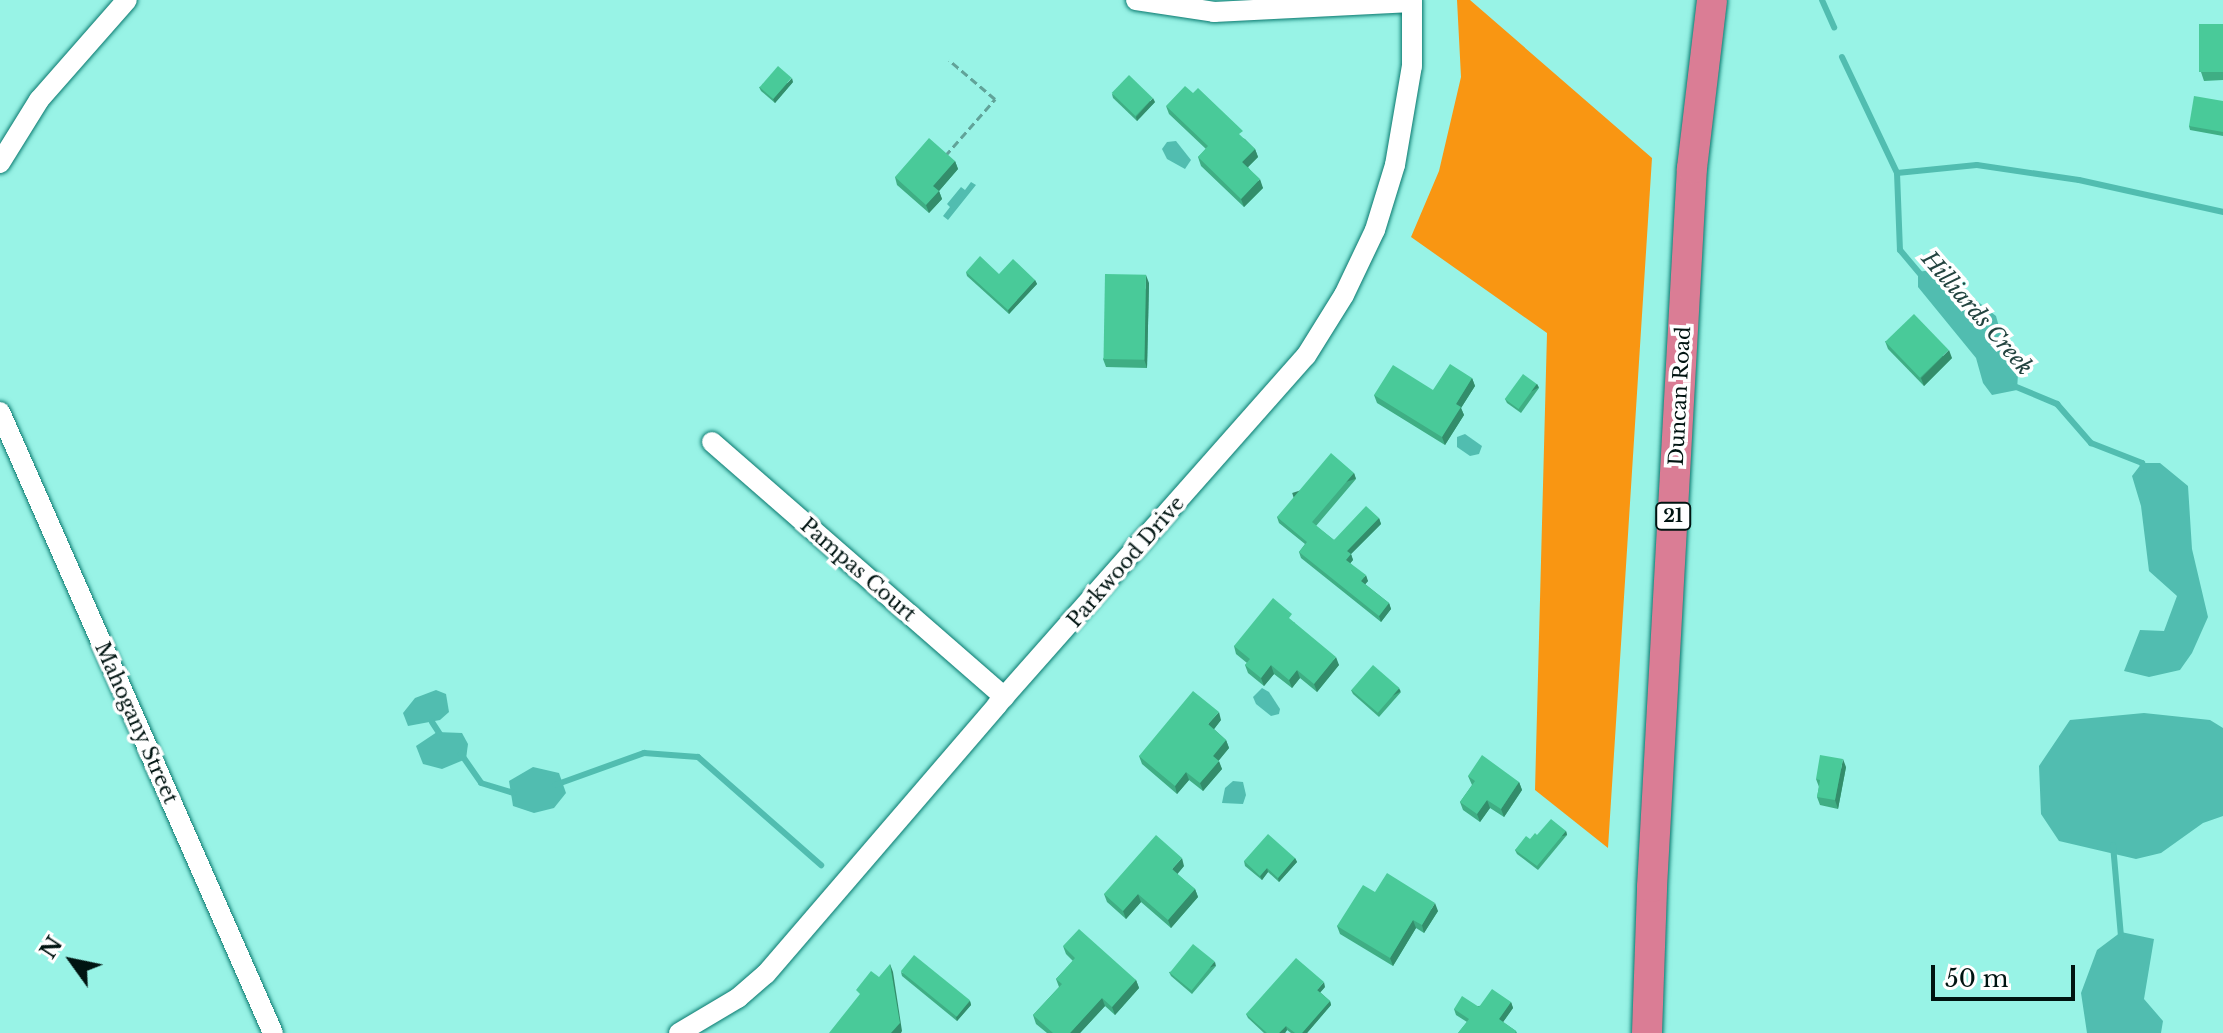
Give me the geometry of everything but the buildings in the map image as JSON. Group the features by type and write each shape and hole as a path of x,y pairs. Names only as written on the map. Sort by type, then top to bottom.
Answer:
{"highway":[{"name":"Duncan Road","path":"1647,1033 1692,168 1712,0"}],"street":[{"path":"0,163 39,100 127,0"},
{"path":"1136,0 1214,12 1412,1"},
{"name":"Parkwood Drive","path":"679,1033 738,998 766,974 1004,697 1297,367 1344,295 1375,230 1403,137 1412,66 1412,1"},
{"name":"Mahogany Street","path":"0,412 273,1033"},
{"name":"Pampas Court","path":"712,442 1004,697"}],"path":[{"path":"944,157 995,99 949,60"}],"shaded area":[{"path":"1457,0 1470,0 1652,158 1608,848 1535,790 1547,333 1411,237 1439,171 1461,77"}],"water":[{"path":"1176,141 1191,160 1185,169 1167,159 1162,149 1167,142"},
{"path":"971,182 976,185 948,220 943,216 950,207 947,204 961,187 965,190"},
{"path":"1937,269 1996,316 2009,363 2018,374 2017,390 1992,395 1983,383 1976,358 1918,287 1918,272"},
{"path":"1465,434 1482,446 1479,454 1470,456 1457,447 1457,437"},
{"path":"2142,463 2160,463 2188,486 2192,549 2208,617 2192,653 2180,670 2149,677 2124,671 2140,630 2164,631 2177,596 2149,571 2141,506 2132,476"},
{"path":"1262,688 1269,692 1280,709 1279,714 1271,716 1256,704 1253,697"},
{"path":"436,690 446,694 449,712 440,720 408,726 403,713 415,698"},
{"path":"2144,713 2210,720 2223,728 2223,816 2203,823 2161,853 2136,859 2059,841 2041,814 2039,766 2070,720"},
{"path":"437,732 462,733 468,744 466,759 442,769 423,764 416,746"},
{"path":"533,767 559,773 566,793 554,808 534,813 513,806 509,781"},
{"path":"1233,781 1243,782 1246,795 1243,804 1222,803 1225,788"},
{"path":"2121,932 2154,939 2144,999 2163,1021 2161,1033 2087,1033 2081,993 2097,950"}],"waterway":[{"name":"Hilliards Creek","path":"1822,0 1834,27"},
{"name":"Hilliards Creek","path":"1842,57 1897,173 1900,250 1922,276"},
{"name":"Hilliards Creek","path":"1897,173 1977,165 2079,180 2223,212"},
{"name":"Hilliards Creek","path":"2014,386 2057,404 2091,443 2142,463 2144,470"},
{"path":"432,722 441,736"},
{"path":"555,785 644,753 698,757 821,865"},
{"path":"461,754 481,783 513,793"},
{"name":"Hilliards Creek","path":"2113,845 2121,937"}]}
